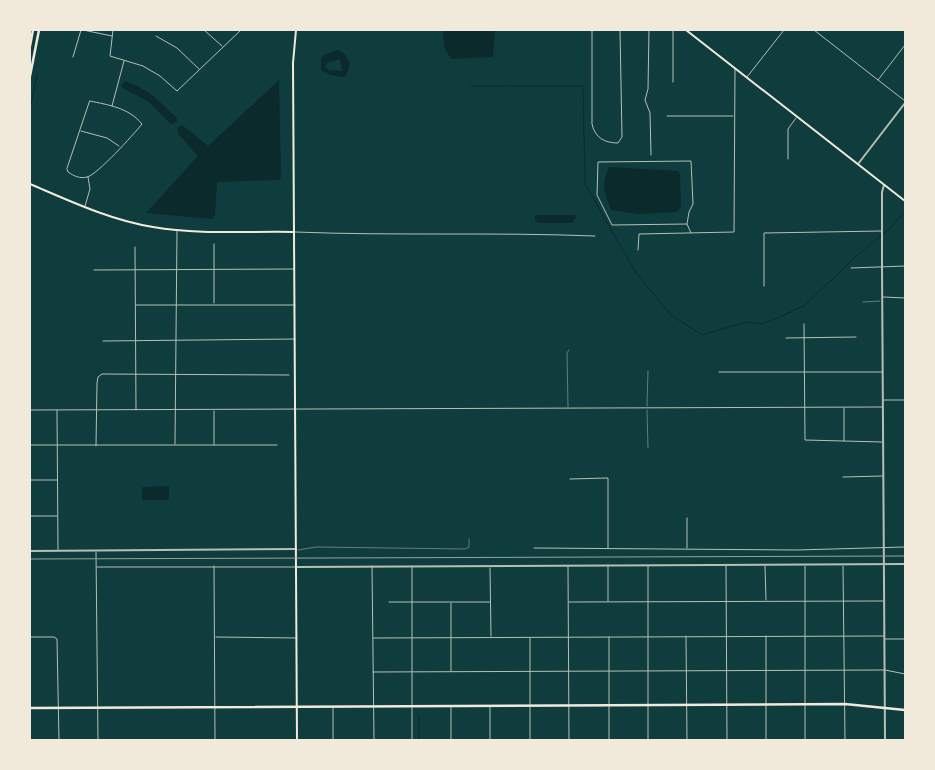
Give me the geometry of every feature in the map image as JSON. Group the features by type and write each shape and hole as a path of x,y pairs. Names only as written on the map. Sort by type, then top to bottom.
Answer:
{"main road":[{"path":"30,46 33,30"},
{"path":"30,76 39,30"},
{"path":"296,30 294,63 294,232 297,740"},
{"path":"686,30 905,201"},
{"path":"30,184 84,207 133,223 177,230 294,232"},
{"path":"30,708 845,704 905,710"}],"street":[{"path":"73,57 82,30 112,36"},
{"path":"113,30 109,55 143,66 160,76 177,91 241,30"},
{"path":"204,30 223,47"},
{"path":"592,30 592,124 597,136 606,142 615,143 622,137 620,30"},
{"path":"650,30 648,89 645,100 650,113 651,155"},
{"path":"673,30 673,82"},
{"path":"747,77 784,30"},
{"path":"814,30 905,102 858,164"},
{"path":"156,36 177,48 200,69"},
{"path":"878,80 905,45"},
{"path":"112,106 124,60"},
{"path":"638,250 639,234 734,232 735,68"},
{"path":"90,101 112,106 133,116 142,124 100,169 88,177 81,178 68,172 67,169 90,101"},
{"path":"667,116 734,116"},
{"path":"788,159 788,129 797,116"},
{"path":"81,131 110,140 120,147"},
{"path":"687,224 612,225 597,194 598,162 691,161 693,204 689,212 687,224 692,233"},
{"path":"84,207 90,189 88,177"},
{"path":"883,407 882,192 884,185"},
{"path":"175,445 177,230"},
{"path":"764,286 764,233 882,231"},
{"path":"294,232 349,234 511,232 595,236"},
{"path":"214,244 214,304"},
{"path":"135,247 136,410"},
{"path":"851,268 905,266"},
{"path":"94,270 295,269"},
{"path":"882,297 905,298"},
{"path":"135,304 295,304"},
{"path":"804,324 804,438 809,441 883,442"},
{"path":"786,338 856,337"},
{"path":"103,341 295,339"},
{"path":"719,372 882,372"},
{"path":"96,446 97,383 102,374 289,375"},
{"path":"885,740 883,400 905,400"},
{"path":"844,407 844,442"},
{"path":"30,410 883,407"},
{"path":"57,410 58,551"},
{"path":"214,410 214,445"},
{"path":"30,446 277,445"},
{"path":"843,477 883,476"},
{"path":"570,478 608,478 608,548"},
{"path":"30,480 57,480"},
{"path":"30,516 57,516"},
{"path":"687,518 687,549"},
{"path":"534,548 905,547"},
{"path":"30,551 296,550"},
{"path":"96,551 98,740"},
{"path":"764,564 766,600"},
{"path":"804,564 805,740"},
{"path":"843,564 845,740"},
{"path":"97,567 905,564"},
{"path":"568,565 569,740"},
{"path":"608,565 608,601"},
{"path":"648,565 648,740"},
{"path":"726,565 727,740"},
{"path":"214,566 215,740"},
{"path":"372,566 372,706 374,740"},
{"path":"412,566 412,740"},
{"path":"490,566 491,637"},
{"path":"568,602 884,601"},
{"path":"389,602 490,602"},
{"path":"451,602 451,672"},
{"path":"686,636 687,740"},
{"path":"766,636 766,740"},
{"path":"373,638 885,636"},
{"path":"30,637 56,639 59,740"},
{"path":"215,637 297,638"},
{"path":"609,637 609,740"},
{"path":"530,638 530,740"},
{"path":"885,639 905,639"},
{"path":"373,672 885,670 905,674"},
{"path":"451,706 451,740"},
{"path":"490,706 490,740"},
{"path":"333,707 334,740"}],"lane":[{"path":"863,302 882,301"},
{"path":"568,408 567,353 569,350"},
{"path":"648,371 648,448"},
{"path":"296,550 316,547 465,549 469,547 469,540"}],"water":[{"path":"443,30 495,30 493,57 451,59 444,47"},
{"path":"338,50 345,54 350,64 346,76 331,75 321,70 321,59 324,55","holes":["340,59 342,71 329,70 325,67 327,63"]},
{"path":"279,80 281,177 279,180 217,182 215,215 212,219 146,213 198,156 179,135 177,128 182,125 208,146"},
{"path":"125,81 153,96 177,118 177,122 171,124 149,102 123,88 121,85"},
{"path":"609,167 678,171 680,174 681,207 677,212 639,214 611,210 604,188"},
{"path":"535,215 575,215 576,218 572,223 538,223 535,220"},
{"path":"169,486 169,500 142,500 142,487"}],"waterway":[{"path":"30,109 37,75"},
{"path":"471,86 505,86"},
{"path":"508,86 583,86 585,184 636,273 671,315 702,335 746,322 763,324 804,306 863,250 891,228 905,211"},
{"path":"419,716 419,740"}],"railway":[{"path":"30,559 905,556"}]}
